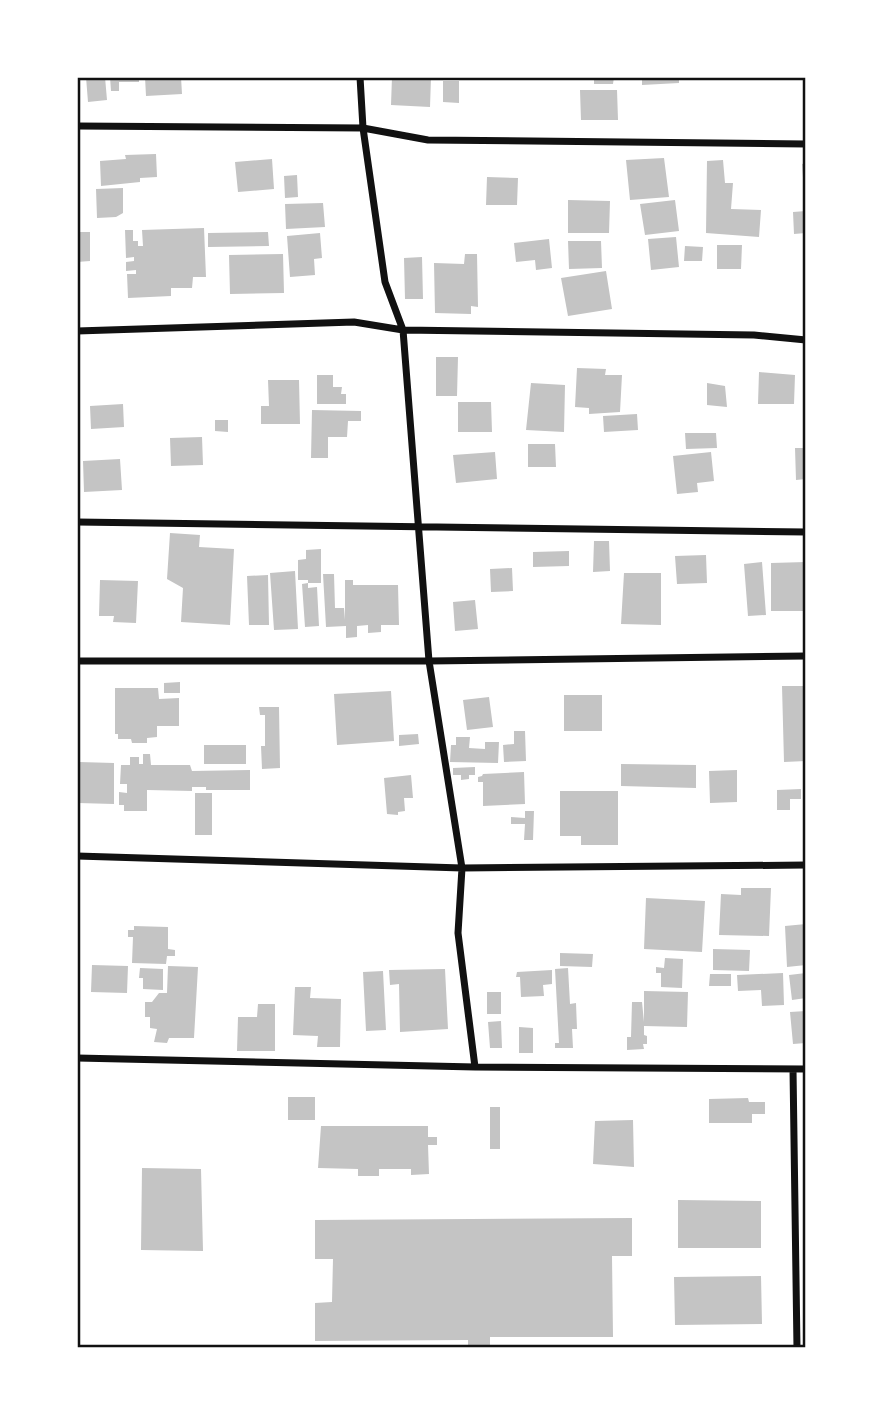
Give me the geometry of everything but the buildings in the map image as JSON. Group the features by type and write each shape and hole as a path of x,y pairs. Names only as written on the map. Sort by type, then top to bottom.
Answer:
{"street":[{"path":"360,77 363,128 385,282 403,330 429,662 462,868 458,933 475,1067"},
{"path":"77,126 363,128 428,140 806,144"},
{"path":"77,331 354,322 403,330 754,335 806,340"},
{"path":"77,522 806,532"},
{"path":"77,661 429,662 806,656"},
{"path":"77,856 462,868 806,865"},
{"path":"77,1058 475,1067 806,1069"},
{"path":"793,1069 797,1348"}]}
